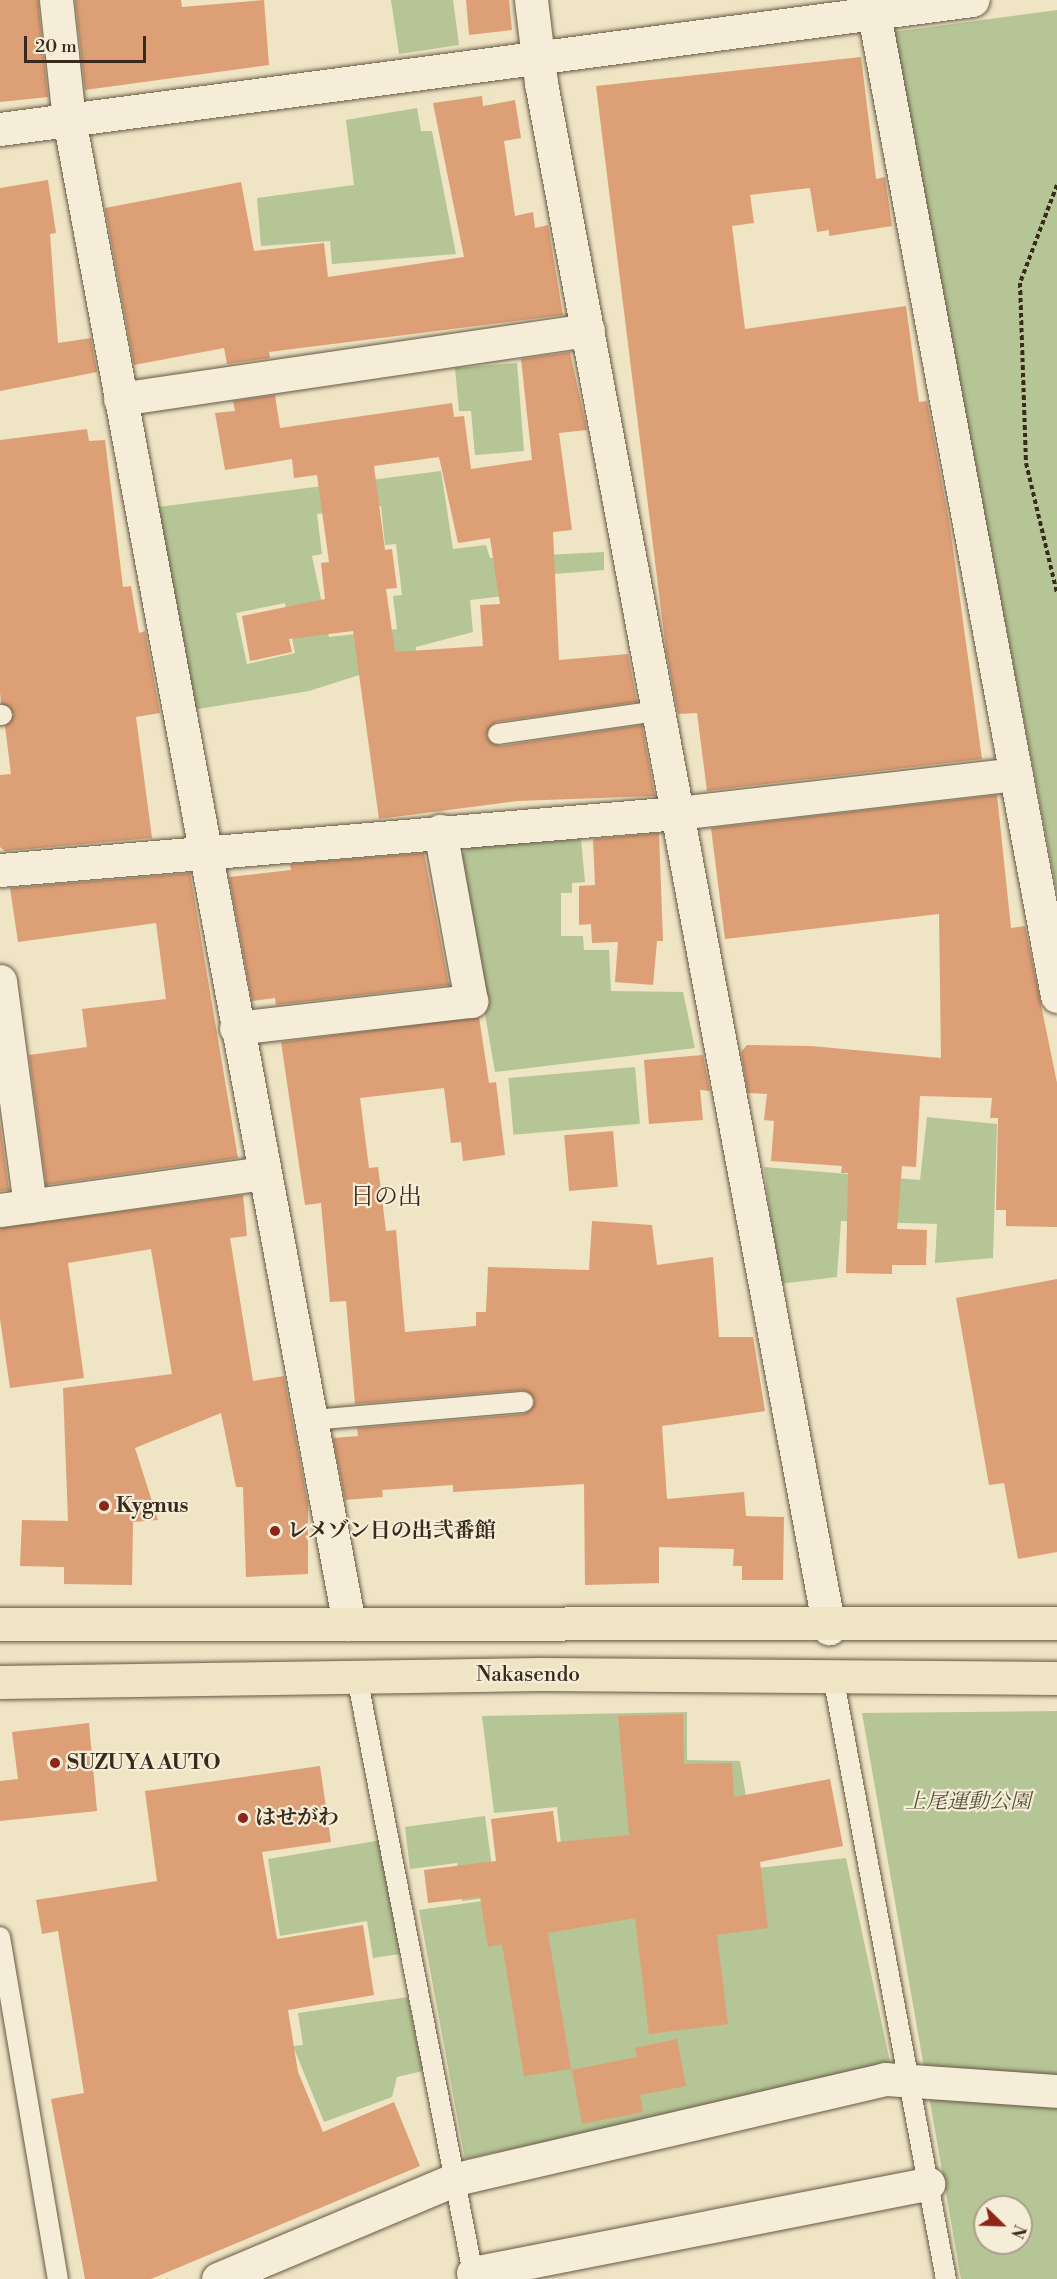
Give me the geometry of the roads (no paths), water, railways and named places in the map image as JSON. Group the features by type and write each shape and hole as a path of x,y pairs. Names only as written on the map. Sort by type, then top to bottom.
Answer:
{"highway":[{"path":"0,1624 828,1628 1057,1623"},
{"name":"Nakasendo","path":"0,1682 357,1677 1057,1678"}],"street":[{"path":"56,0 69,119 203,853 349,1624"},
{"path":"531,0 537,60 828,1628"},
{"path":"0,129 537,60 972,0"},
{"path":"874,14 1057,996"},
{"path":"120,399 588,330"},
{"path":"0,870 440,831 678,813 1016,774"},
{"path":"236,1028 471,1001 440,831"},
{"path":"0,981 15,1208 264,1173"},
{"path":"218,2279 456,2179 907,2077 1057,2091"},
{"path":"473,2276 928,2184"}],"lane":[{"path":"498,734 658,711"},
{"path":"312,1420 523,1402"},
{"path":"833,1676 946,2279"},
{"path":"357,1677 473,2276"},
{"path":"0,1937 58,2279"}],"place":[{"name":"Kygnus","path":"104,1506"},
{"name":"レメゾン日の出弐番館","path":"275,1531"},
{"name":"SUZUYA AUTO","path":"55,1763"},
{"name":"はせがわ","path":"243,1818"}],"district":[{"name":"日の出","path":"386,1198"}],"park label":[{"name":"上尾運動公園","path":"968,1802"}]}
